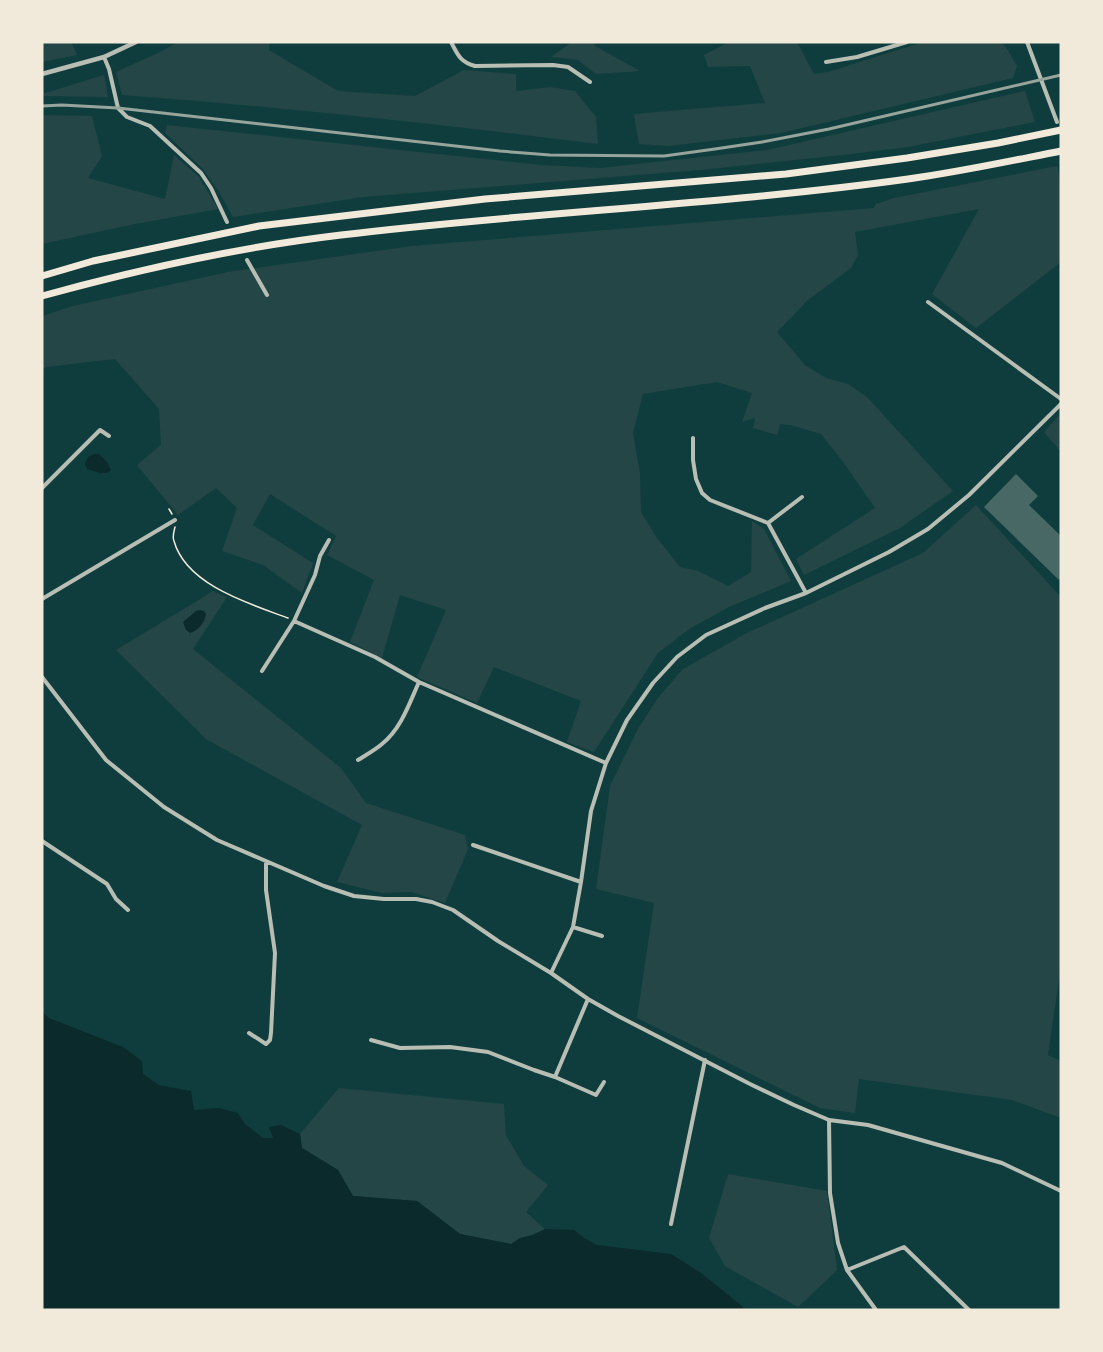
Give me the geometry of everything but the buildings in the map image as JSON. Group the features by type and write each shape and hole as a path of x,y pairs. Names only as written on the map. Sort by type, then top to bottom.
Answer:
{"highway":[{"path":"42,276 93,261 259,226 485,199 786,174 907,158 998,142 1059,126"},
{"path":"42,296 96,281 262,246 491,219 667,206 811,191 910,179 1061,151"}],"street":[{"path":"42,74 104,57 136,42"},
{"path":"451,42 460,59 466,64 475,66 553,64 568,67 590,82"},
{"path":"826,62 857,57 907,42"},
{"path":"1027,42 1059,126"},
{"path":"104,57 110,69 118,108 127,117 150,126 201,173 211,188 227,222"},
{"path":"247,260 267,295"},
{"path":"928,302 1061,399"},
{"path":"551,973 573,927 591,811 606,763 627,720 653,683 677,657 706,635 765,608 806,593 889,552 928,529 969,495 1061,404"},
{"path":"42,488 100,430 109,436"},
{"path":"693,438 696,479 702,493 710,500 768,523 806,593"},
{"path":"768,523 802,497"},
{"path":"42,599 175,520"},
{"path":"262,671 294,621 315,575 320,556 329,540"},
{"path":"294,621 375,657 419,682 606,763"},
{"path":"42,677 106,760 164,807 217,840 354,896 384,900 416,899 453,910 588,999 750,1084 829,1120 868,1125 1002,1163 1061,1191"},
{"path":"358,760 382,744 394,732 419,682"},
{"path":"42,841 107,884 116,899 128,910"},
{"path":"473,845 581,882"},
{"path":"249,1034 266,1044 272,1034 274,953 266,890 266,861"},
{"path":"573,927 602,936"},
{"path":"555,1077 588,999"},
{"path":"371,1040 400,1048 450,1047 488,1052 596,1095 604,1082"},
{"path":"671,1224 705,1060"},
{"path":"829,1120 830,1193 838,1243 847,1270 876,1310"},
{"path":"847,1270 904,1247 969,1310"}],"path":[{"path":"169,509 175,520 173,539 181,556 204,581 246,602 294,621"}],"shaded area":[{"path":"42,42 71,42 77,55 42,62"},
{"path":"178,42 270,42 269,50 338,91 415,96 464,70 516,74 516,91 550,87 575,91 596,117 598,144 360,116 122,95 116,72"},
{"path":"568,42 594,42 595,46 640,71 596,74 578,60 551,57 569,44"},
{"path":"729,42 797,42 814,74 828,72 923,42 1000,42 1006,47 1017,66 1013,78 781,133 668,146 639,144 634,114 765,103 750,66 708,67 704,55"},
{"path":"104,75 108,97 42,96 42,94"},
{"path":"1025,91 1035,122 908,147 700,170 363,197 233,217 202,168 165,133 167,125 541,165 600,168 767,150"},
{"path":"42,115 92,116 102,156 88,178 165,199 174,155 199,177 218,209 42,244"},
{"path":"1057,166 1061,180 1061,262 976,328 932,294 979,209 855,232 858,255 851,268 808,300 777,332 805,365 826,378 848,384 867,397 953,491 900,528 804,575 796,559 875,508 821,434 780,424 777,435 753,428 755,418 742,422 752,393 717,382 643,394 633,433 640,474 641,512 657,538 680,567 698,571 728,586 751,572 752,521 764,529 791,581 729,607 689,629 658,653 594,752 567,742 581,701 494,667 477,703 417,677 446,610 400,595 382,658 350,642 374,580 327,555 336,536 270,494 253,525 313,563 302,593 263,565 222,551 237,508 216,488 178,515 137,465 161,445 159,409 115,359 46,367 42,370 42,316 73,306 228,272 412,246 874,208 876,204 894,198"},
{"path":"1061,413 1061,452 1044,432"},
{"path":"99,454 111,470 107,473 100,473 87,469 85,464 88,457"},
{"path":"976,505 1061,597 1061,966 1048,1055 1061,1061 1061,1118 1012,1100 859,1079 855,1113 820,1108 637,1018 654,903 596,889 610,786 638,729 657,699 683,669 745,634 923,553"},
{"path":"212,591 227,597 193,649 341,768 366,803 465,835 468,849 445,903 411,892 382,893 337,882 362,825 206,739 116,650"},
{"path":"200,610 206,614 204,620 190,633 183,622"},
{"path":"42,1012 49,1018 123,1047 142,1061 143,1074 159,1085 191,1091 194,1110 219,1108 238,1113 245,1124 263,1138 273,1138 269,1127 281,1125 300,1134 302,1148 338,1170 353,1196 417,1201 460,1234 511,1244 520,1238 545,1229 574,1230 597,1245 671,1254 701,1273 745,1310 42,1310"},
{"path":"339,1088 504,1104 506,1135 524,1166 548,1185 526,1212 545,1229 511,1244 460,1234 417,1201 353,1196 338,1170 302,1148 300,1134"},
{"path":"728,1174 827,1191 837,1270 798,1307 725,1266 709,1238"}],"railway":[{"path":"42,106 118,108 500,151 550,155 664,156 762,142 829,129 1061,75"}]}
